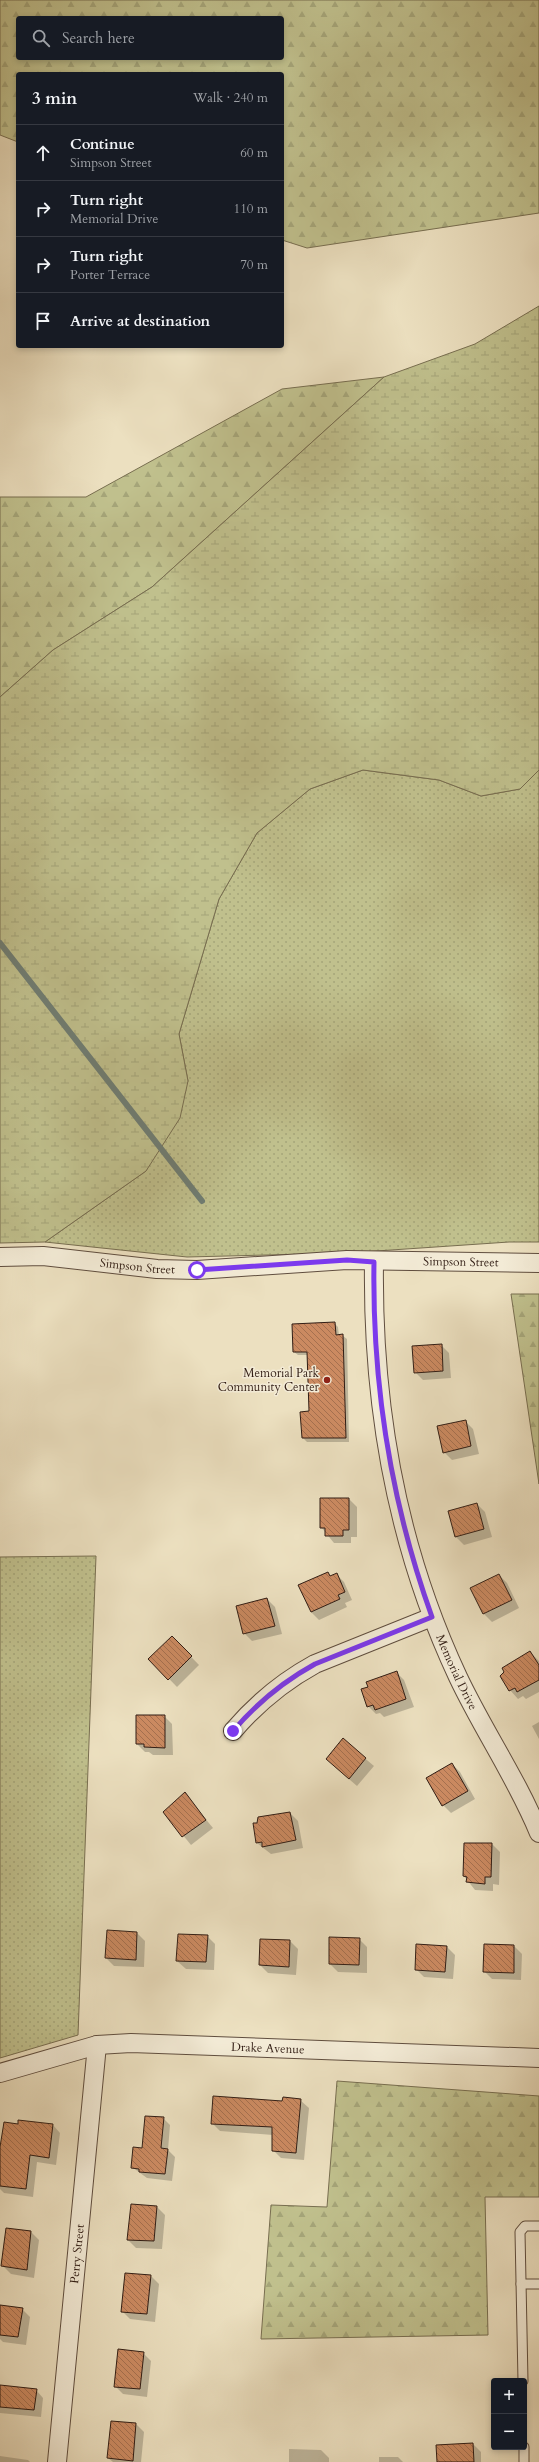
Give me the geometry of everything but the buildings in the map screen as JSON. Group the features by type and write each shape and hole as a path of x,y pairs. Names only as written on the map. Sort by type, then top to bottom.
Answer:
{"street":[{"name":"Simpson Street","path":"0,1257 43,1256 157,1269 197,1270 325,1261 539,1263"},
{"name":"Memorial Drive","path":"374,1262 378,1388 387,1446 405,1531 418,1578 432,1617 483,1729 519,1791 539,1833"},
{"path":"233,1731 271,1693 302,1671 315,1664 432,1617"},
{"name":"Drake Avenue","path":"0,2072 97,2045 157,2042 539,2058"},
{"name":"Perry Street","path":"57,2462 97,2045"}],"lane":[{"path":"523,2378 521,2230 525,2226 539,2226"},
{"path":"521,2284 539,2284"},
{"path":"524,2450 524,2462"}],"green space":[{"path":"0,0 539,0 539,213 307,248 284,241 284,72 16,72 16,141 0,135"},
{"path":"539,306 539,770 520,789 481,796 439,780 363,770 310,789 257,833 219,899 179,1034 188,1081 180,1118 146,1171 45,1242 0,1243 0,697 53,650 152,587 384,377 475,344"},
{"path":"384,377 152,587 53,650 0,697 0,497 86,497 282,389"},
{"path":"363,770 439,780 481,796 520,789 539,770 539,1242 509,1242 347,1253 187,1257 45,1242 146,1171 188,1081 179,1034 219,899 257,833 310,789"},
{"path":"511,1294 539,1294 539,1484"},
{"path":"96,1556 78,2035 0,2058 0,1557"},
{"path":"337,2081 539,2096 539,2197 485,2197 488,2335 261,2339 271,2205 327,2207"}],"waterway":[{"path":"0,943 202,1201"}],"place":[{"name":"Memorial Park Community Center","path":"327,1380"}],"route":[{"path":"197,1270 273,1263 347,1260 374,1262 378,1388 382,1418 405,1531 418,1578 432,1617 315,1664 302,1671 271,1693 255,1707 233,1731"}]}
